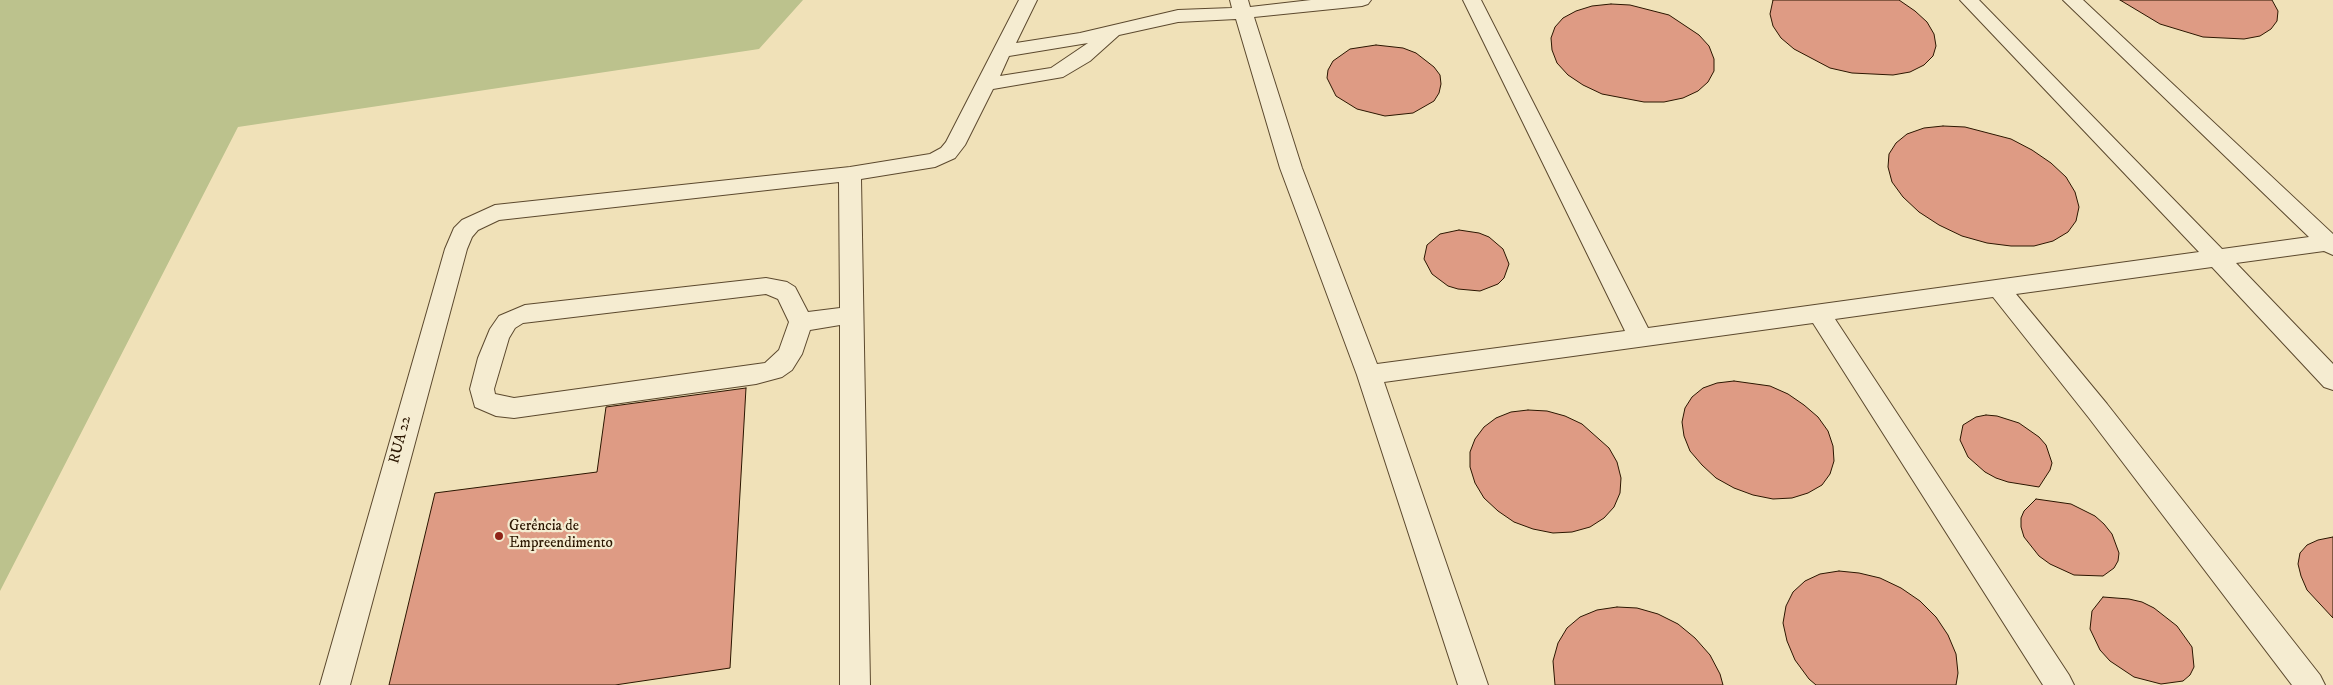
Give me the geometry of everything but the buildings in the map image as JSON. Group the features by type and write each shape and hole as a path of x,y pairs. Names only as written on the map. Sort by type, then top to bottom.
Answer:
{"lane":[{"name":"RUA 22","path":"335,685 456,249 462,234 470,224 495,213 850,174 928,162 941,157 955,145 1028,0"},
{"path":"1003,51 1114,31 1178,16 1241,6 1362,0"},
{"path":"1472,0 1640,336"},
{"path":"1968,0 2218,258 2333,380"},
{"path":"2072,0 2331,244"},
{"path":"1241,6 1291,168 1368,375 1473,685"},
{"path":"987,84 1056,74 1082,57 1114,31"},
{"path":"850,174 855,685"},
{"path":"1368,375 1640,336 2331,244"},
{"path":"766,286 779,288 787,292 801,322 786,359 779,366 764,373 514,408 496,406 484,400 482,389 498,335 507,322 525,314 766,286"},
{"path":"1998,288 2098,411 2310,685"},
{"path":"1819,313 2059,685"},
{"path":"801,322 851,316"}],"green space":[{"path":"0,0 803,0 759,49 238,127 0,591"}],"place":[{"name":"Gerência de Empreendimento","path":"499,536"}]}
